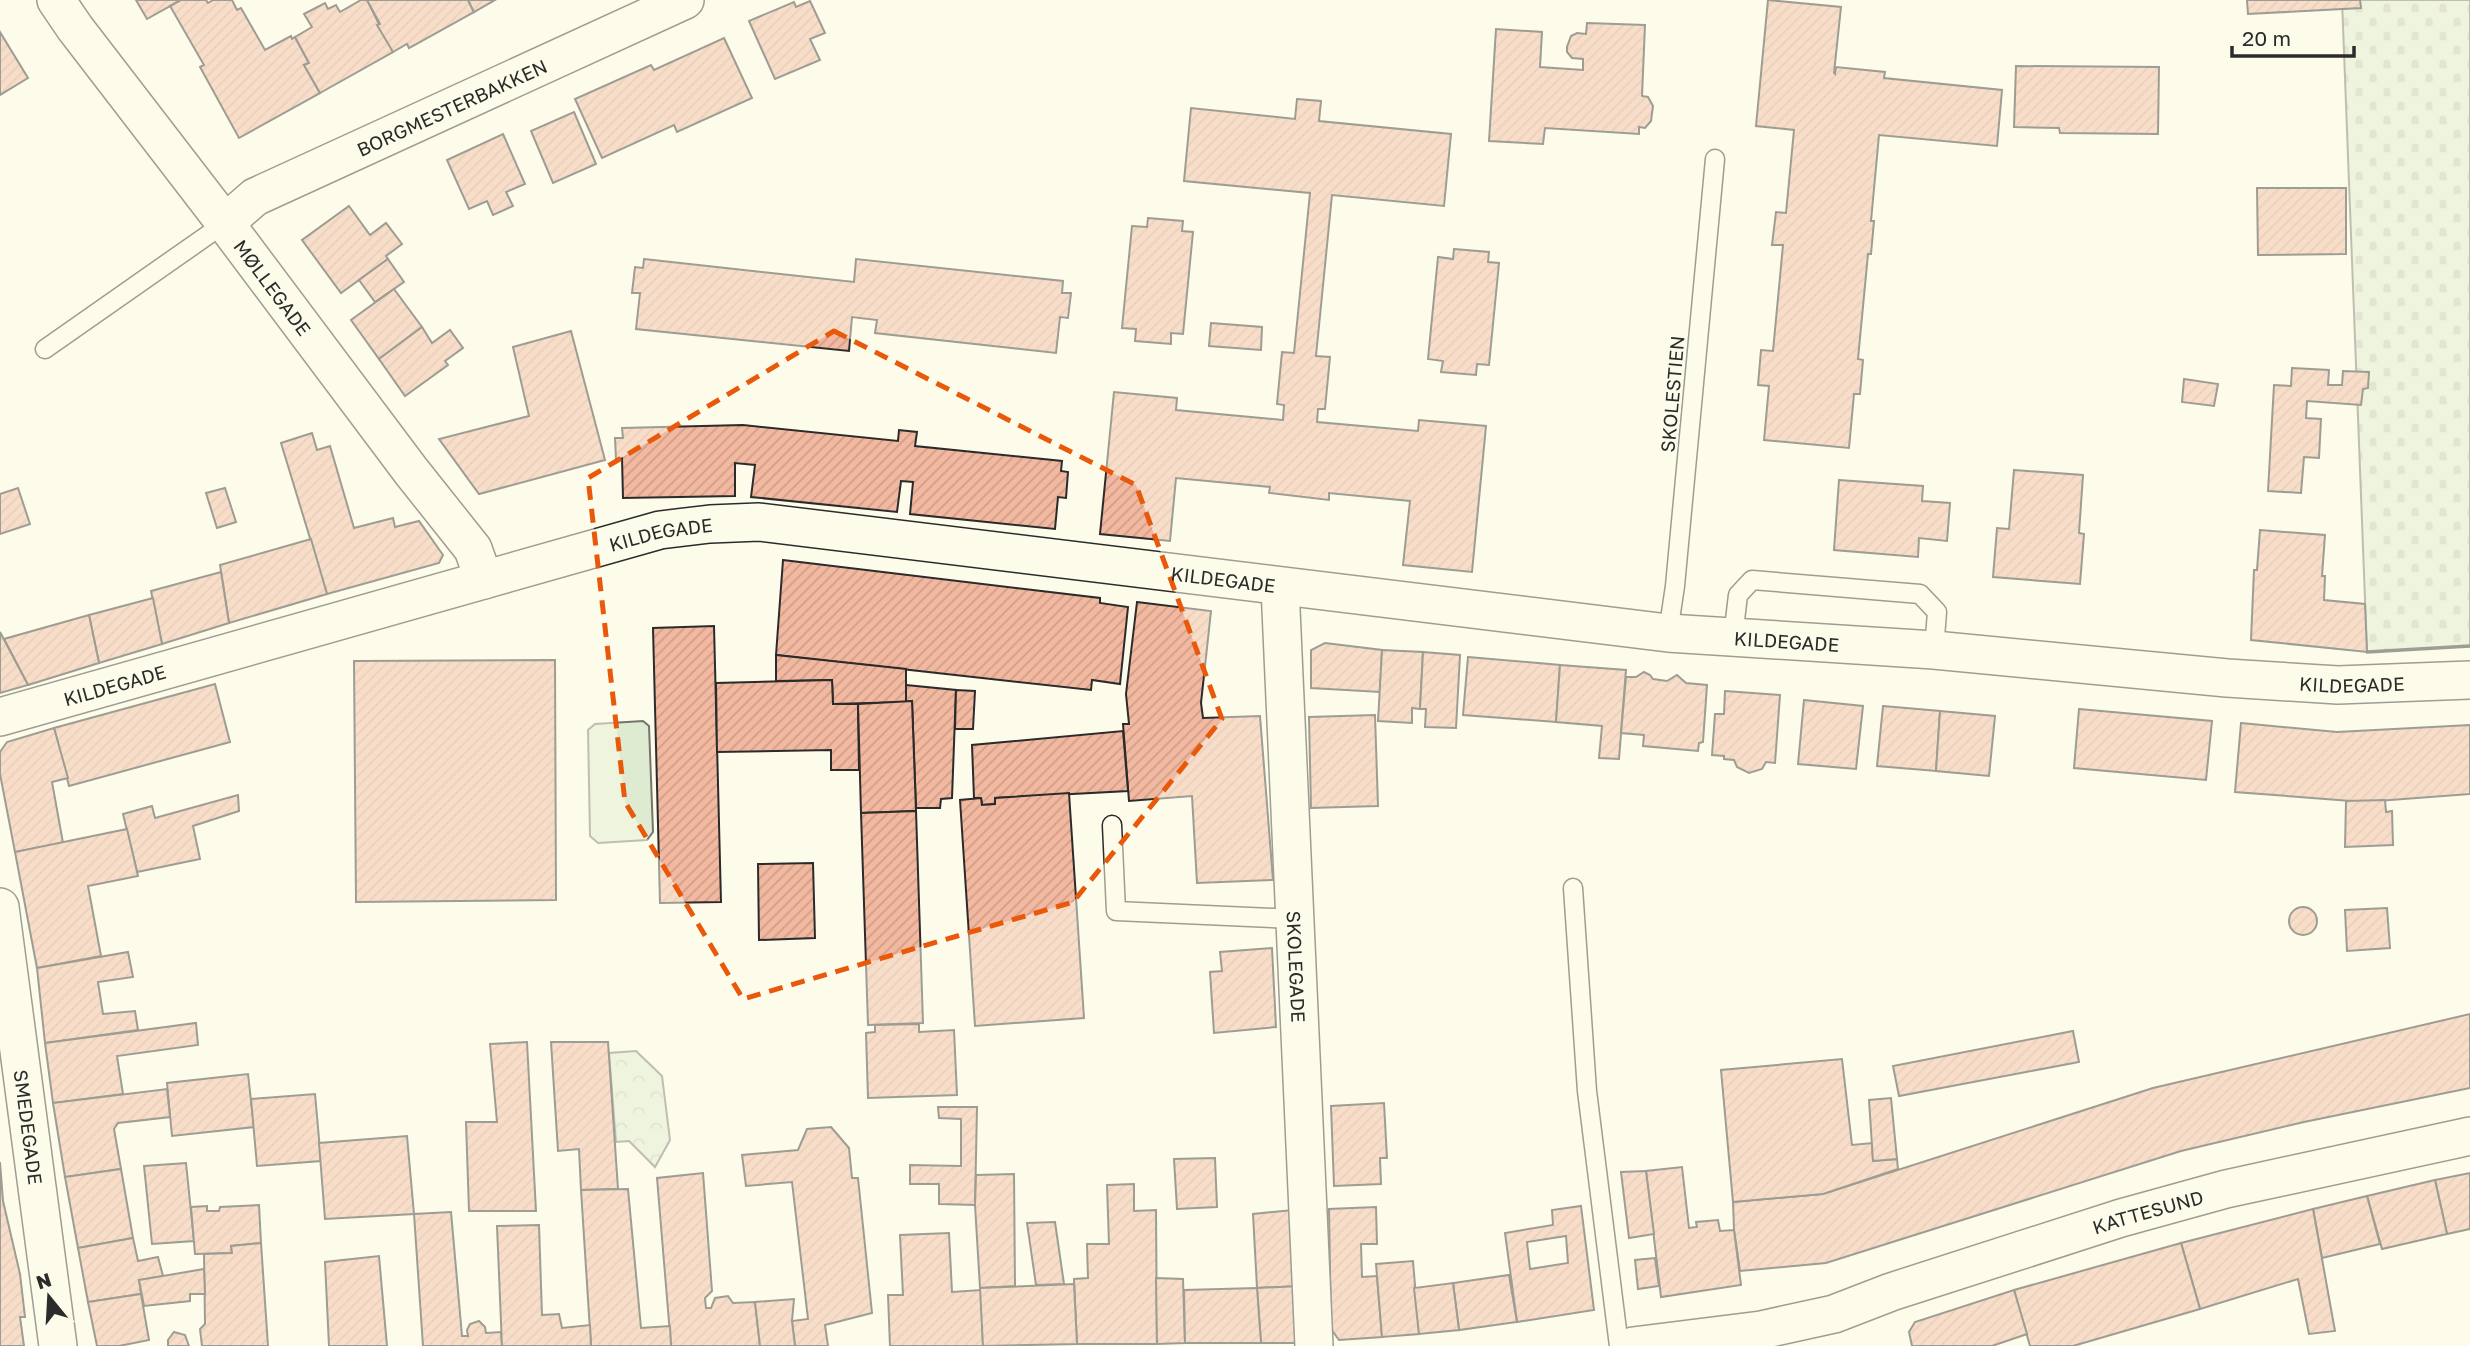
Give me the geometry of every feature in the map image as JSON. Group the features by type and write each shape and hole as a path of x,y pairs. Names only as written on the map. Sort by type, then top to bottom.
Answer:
{"street":[{"name":"MØLLEGADE","path":"56,0 411,471 473,549 484,580"},
{"name":"BORGMESTERBAKKEN","path":"225,223 256,197 685,0"},
{"name":"KILDEGADE","path":"0,717 660,530 759,522 1668,633 1934,650 2217,677 2338,685 2470,680"},
{"name":"SKOLEGADE","path":"1280,587 1314,1346"},
{"name":"SMEDEGADE","path":"0,907 58,1346"},
{"name":"KATTESUND","path":"1633,1346 1761,1330 1837,1330 1903,1288 2121,1218 2226,1189 2470,1136"}],"lane":[{"name":"SKOLESTIEN","path":"1668,633 1675,586 1715,159"},
{"path":"45,349 225,223"},
{"path":"1733,637 1738,595 1752,580 1920,594 1937,612 1934,650"},
{"path":"1112,824 1116,911 1295,919"},
{"path":"1573,888 1587,1091 1619,1346"}],"highlighted area":[{"path":"834,331 1136,485 1222,719 1073,902 743,999 625,802 588,478"}],"green space":[{"path":"2342,0 2470,0 2470,646 2367,652"},
{"path":"643,721 649,726 653,832 647,840 598,843 590,836 588,730 595,724"},
{"path":"636,1051 662,1076 670,1140 655,1167 629,1141 616,1142 609,1053"}],"building":[{"path":"136,0 181,0 147,19"},
{"path":"181,0 206,0 208,3 213,0 232,0 237,10 241,8 265,50 291,36 292,39 295,37 309,63 304,65 320,93 239,138 200,67 204,65 170,6"},
{"path":"361,0 367,0 393,52 320,93 304,65 309,63 295,37 312,27 304,14 325,3 328,9 336,5 340,12"},
{"path":"367,0 468,0 474,12 409,48 407,44 393,52 377,25 380,24"},
{"path":"468,0 495,0 474,12"},
{"path":"1768,0 1841,7 1835,74 1836,67 1885,72 1884,78 2002,90 1997,146 1879,135 1871,221 1874,221 1871,254 1868,254 1858,359 1863,360 1860,394 1854,394 1849,448 1764,440 1769,386 1758,385 1761,350 1773,351 1783,245 1772,245 1776,212 1786,213 1794,130 1756,126"},
{"path":"2247,0 2360,0 2361,8 2248,14"},
{"path":"810,1 825,33 810,39 820,60 775,79 749,21 794,2 796,7"},
{"path":"1587,23 1645,25 1642,96 1648,97 1653,106 1651,121 1645,128 1639,127 1639,134 1545,128 1543,144 1489,141 1496,29 1542,32 1540,67 1583,70 1583,59 1572,58 1567,47 1571,36 1577,33 1586,34"},
{"path":"0,32 28,78 0,95"},
{"path":"724,38 752,98 677,132 674,125 602,158 575,99 651,65 654,70"},
{"path":"2016,66 2159,67 2158,134 2060,133 2059,128 2014,127"},
{"path":"1297,99 1321,101 1319,121 1451,134 1444,206 1332,195 1316,356 1330,357 1325,409 1318,409 1317,422 1418,431 1419,420 1486,426 1472,572 1403,565 1410,501 1329,493 1329,500 1269,493 1270,487 1176,478 1170,541 1100,534 1114,392 1177,398 1176,410 1283,420 1284,405 1277,404 1282,352 1294,353 1310,193 1184,181 1191,108 1295,119"},
{"path":"574,112 596,164 553,183 531,131"},
{"path":"503,134 525,184 506,192 513,206 493,215 487,201 469,209 447,160"},
{"path":"2257,188 2346,188 2346,254 2258,255"},
{"path":"349,206 370,235 386,223 402,244 386,256 388,259 341,293 302,240"},
{"path":"1148,218 1183,221 1182,231 1193,232 1183,334 1171,333 1171,344 1135,341 1136,329 1122,328 1132,226 1147,227"},
{"path":"1454,249 1489,252 1488,262 1499,263 1489,365 1477,364 1476,375 1441,372 1443,361 1428,359 1438,257 1453,259"},
{"path":"388,259 404,282 375,302 359,280"},
{"path":"644,259 854,282 856,259 1063,281 1062,293 1071,293 1068,318 1060,317 1056,353 875,333 877,320 852,317 849,351 636,329 640,293 632,293 635,267 643,268"},
{"path":"394,289 422,327 379,359 351,320"},
{"path":"1211,323 1262,327 1261,350 1209,346"},
{"path":"422,327 432,343 450,330 463,348 445,361 448,365 405,396 379,359"},
{"path":"571,331 605,460 479,494 439,439 529,416 513,347"},
{"path":"2292,368 2329,370 2328,385 2342,385 2343,371 2369,372 2368,388 2363,389 2361,405 2307,401 2306,418 2321,419 2319,458 2304,457 2301,493 2268,491 2274,385 2291,386"},
{"path":"2184,379 2218,384 2214,406 2182,402"},
{"path":"743,425 898,441 899,430 917,432 915,446 1062,461 1061,471 1068,472 1066,498 1058,497 1055,529 910,514 913,482 901,481 897,512 751,497 755,465 735,463 735,496 623,498 622,458 616,459 615,438 623,438 622,428"},
{"path":"312,433 317,450 330,446 354,528 393,518 395,527 419,521 443,555 439,563 327,594 281,443"},
{"path":"2014,470 2083,475 2079,533 2084,534 2080,584 1993,577 1997,528 2009,529"},
{"path":"1839,480 1923,486 1922,501 1950,503 1947,541 1919,538 1918,557 1834,550"},
{"path":"18,488 30,524 0,534 0,494"},
{"path":"225,488 236,522 217,528 206,493"},
{"path":"2260,530 2325,535 2322,576 2325,576 2324,600 2365,604 2367,652 2251,640 2254,570 2257,570"},
{"path":"311,539 327,594 229,623 220,565"},
{"path":"783,560 1100,598 1100,603 1128,607 1120,684 1092,680 1091,690 776,655"},
{"path":"221,572 229,623 162,644 151,591"},
{"path":"153,598 162,644 99,663 89,615"},
{"path":"1137,602 1211,611 1201,703 1203,718 1260,716 1273,880 1197,883 1192,796 1129,801 1123,724 1129,724 1126,694"},
{"path":"89,615 99,663 28,685 4,639"},
{"path":"714,626 721,902 660,903 653,628"},
{"path":"0,632 28,685 0,693"},
{"path":"1325,643 1382,650 1380,692 1311,688 1311,650"},
{"path":"1382,650 1423,652 1420,709 1412,708 1412,723 1378,721"},
{"path":"1423,652 1460,655 1456,728 1425,727 1426,709 1420,709"},
{"path":"776,655 906,669 906,702 833,704 832,680 776,681"},
{"path":"1468,657 1560,665 1556,722 1463,715"},
{"path":"555,660 556,900 356,902 354,661"},
{"path":"1560,665 1626,670 1619,759 1599,758 1602,726 1556,722"},
{"path":"1644,672 1653,679 1667,681 1677,675 1686,683 1707,685 1703,742 1699,743 1698,751 1643,746 1644,735 1621,733 1626,677 1636,677"},
{"path":"832,680 833,704 858,704 859,770 831,770 831,750 717,752 716,683"},
{"path":"215,684 230,742 69,786 54,728"},
{"path":"906,685 956,690 952,798 941,799 940,808 916,808 912,701 906,702"},
{"path":"956,690 975,691 973,729 955,729"},
{"path":"1725,691 1780,695 1775,763 1766,762 1762,769 1749,773 1737,767 1734,760 1712,755 1715,714 1724,714"},
{"path":"1804,700 1863,706 1856,769 1798,764"},
{"path":"912,701 916,811 861,813 858,704"},
{"path":"1883,706 1940,711 1936,771 1877,766"},
{"path":"2079,709 2212,721 2206,780 2074,768"},
{"path":"1940,711 1995,716 1989,776 1936,771"},
{"path":"1375,715 1378,806 1311,808 1309,717"},
{"path":"2241,723 2337,732 2470,725 2470,794 2364,802 2235,792"},
{"path":"54,728 68,778 52,782 63,843 15,852 0,774 0,752 7,742"},
{"path":"1123,731 1128,791 995,798 995,804 982,805 981,798 974,798 972,745"},
{"path":"1069,793 1084,1018 975,1026 960,800 981,798 982,805 995,804 995,798"},
{"path":"238,795 239,811 193,826 200,859 137,872 123,814 152,806 155,818"},
{"path":"2385,800 2386,812 2392,811 2393,845 2345,847 2346,801"},
{"path":"916,811 923,1023 868,1025 861,813"},
{"path":"127,829 138,876 88,886 101,956 37,968 15,852"},
{"path":"813,863 815,938 759,940 758,864"},
{"path":"2303,907 2313,911 2317,921 2313,931 2303,935 2293,931 2289,921 2293,911"},
{"path":"2387,908 2390,948 2347,951 2345,910"},
{"path":"1272,948 1276,1027 1214,1033 1210,972 1222,971 1220,952"},
{"path":"128,952 133,977 98,982 103,1014 135,1011 138,1030 45,1043 37,968"},
{"path":"2470,1014 2470,1088 2304,1122 2181,1151 1826,1263 1740,1271 1733,1202 1823,1194 2153,1088"},
{"path":"196,1023 198,1045 117,1056 123,1094 53,1103 45,1043"},
{"path":"919,1024 919,1032 954,1030 957,1095 868,1098 866,1033 875,1032 875,1025"},
{"path":"2073,1031 2079,1062 1899,1096 1893,1066"},
{"path":"527,1042 536,1211 469,1211 466,1122 497,1122 490,1044"},
{"path":"551,1042 608,1042 618,1189 581,1190 579,1149 558,1151"},
{"path":"1842,1059 1852,1145 1872,1143 1873,1161 1897,1159 1898,1169 1823,1194 1733,1202 1721,1070"},
{"path":"248,1074 254,1127 172,1136 167,1083"},
{"path":"167,1089 170,1117 118,1123 114,1129 121,1169 65,1177 53,1103"},
{"path":"315,1094 321,1161 257,1166 251,1099"},
{"path":"1891,1098 1897,1159 1873,1161 1869,1100"},
{"path":"1384,1103 1387,1158 1380,1158 1381,1184 1334,1186 1331,1106"},
{"path":"938,1107 977,1107 975,1205 939,1204 939,1184 910,1184 910,1165 961,1166 961,1119 939,1118"},
{"path":"831,1127 849,1148 852,1178 858,1178 872,1313 825,1325 828,1346 795,1346 792,1321 808,1319 792,1182 746,1186 742,1155 798,1150 807,1129"},
{"path":"407,1136 414,1214 325,1219 319,1143"},
{"path":"1215,1158 1217,1207 1177,1209 1174,1159"},
{"path":"0,1162 3,1201 20,1274 25,1317 20,1317 24,1346 0,1346"},
{"path":"186,1163 194,1241 152,1244 144,1166"},
{"path":"1682,1167 1689,1228 1697,1227 1696,1222 1718,1220 1720,1231 1734,1230 1741,1285 1661,1297 1646,1171"},
{"path":"121,1169 133,1238 78,1248 65,1177"},
{"path":"1646,1171 1654,1234 1629,1238 1621,1172"},
{"path":"703,1173 712,1291 705,1298 706,1308 711,1308 715,1298 728,1296 733,1303 755,1302 760,1346 671,1346 657,1178"},
{"path":"2470,1173 2470,1229 2447,1234 2435,1180"},
{"path":"1014,1174 1015,1286 980,1288 976,1175"},
{"path":"2435,1180 2447,1234 2382,1249 2367,1196"},
{"path":"1134,1184 1134,1211 1156,1210 1157,1344 1077,1344 1074,1279 1088,1278 1087,1244 1109,1244 1107,1185"},
{"path":"628,1189 641,1328 670,1326 671,1346 591,1346 581,1190"},
{"path":"2367,1196 2380,1244 2322,1258 2313,1209"},
{"path":"259,1205 261,1243 231,1246 232,1253 195,1254 191,1207 207,1206 207,1211 219,1211 220,1207"},
{"path":"1581,1206 1594,1310 1517,1322 1505,1233 1553,1225 1552,1210","holes":["1566,1236 1568,1263 1530,1269 1527,1242"]},
{"path":"1376,1207 1377,1244 1361,1244 1362,1277 1377,1276 1382,1337 1339,1340 1331,1329 1329,1209"},
{"path":"2313,1209 2335,1331 2309,1334 2298,1279 2200,1309 2181,1243"},
{"path":"1293,1210 1300,1286 1257,1288 1253,1214"},
{"path":"451,1212 462,1336 468,1336 470,1324 479,1321 485,1327 486,1333 501,1332 502,1346 423,1346 414,1214"},
{"path":"1055,1222 1064,1284 1036,1285 1027,1223"},
{"path":"539,1225 542,1315 559,1314 562,1328 590,1325 591,1346 502,1346 497,1226"},
{"path":"949,1233 952,1292 981,1290 983,1346 890,1346 888,1295 903,1295 900,1235"},
{"path":"133,1238 138,1261 158,1257 163,1276 139,1280 141,1294 88,1302 78,1248"},
{"path":"261,1243 268,1346 202,1346 200,1329 205,1324 204,1254 232,1253 231,1246"},
{"path":"2181,1243 2200,1309 2073,1346 2030,1346 2014,1290"},
{"path":"379,1256 387,1346 329,1346 325,1262"},
{"path":"1655,1258 1659,1286 1638,1289 1635,1260"},
{"path":"1413,1261 1419,1334 1382,1337 1376,1264"},
{"path":"204,1269 205,1294 190,1294 190,1301 144,1306 139,1280"},
{"path":"1509,1275 1517,1322 1459,1330 1453,1283"},
{"path":"1156,1278 1183,1279 1185,1343 1157,1344"},
{"path":"1453,1283 1459,1330 1419,1334 1414,1288"},
{"path":"1074,1284 1077,1344 983,1346 980,1288"},
{"path":"1300,1286 1296,1343 1261,1343 1257,1288"},
{"path":"1257,1288 1261,1343 1185,1343 1184,1290"},
{"path":"2014,1290 2027,1334 1992,1346 1912,1346 1909,1332 1915,1322"},
{"path":"141,1294 149,1340 119,1346 97,1346 88,1302"},
{"path":"794,1299 792,1321 795,1346 760,1346 755,1302"},
{"path":"174,1332 185,1335 189,1346 168,1346 168,1340"}],"wall":[{"path":"2367,652 2470,646"}]}
